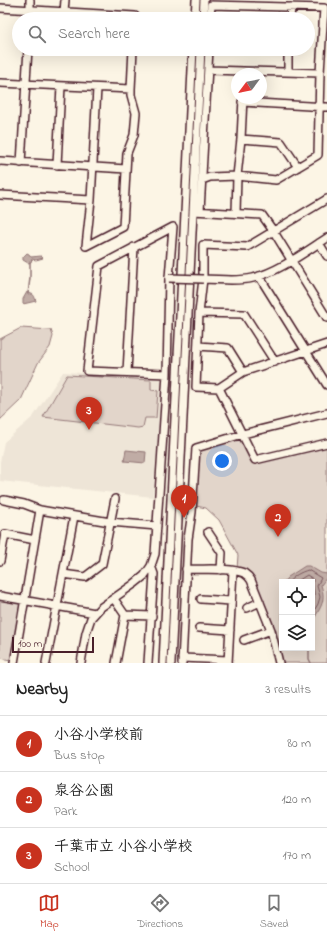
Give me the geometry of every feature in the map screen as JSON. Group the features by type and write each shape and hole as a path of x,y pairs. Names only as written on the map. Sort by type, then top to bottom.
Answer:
{"street":[{"path":"30,0 30,10"},
{"path":"0,8 64,12 65,0"},
{"path":"195,12 196,0"},
{"path":"203,12 204,0"},
{"path":"202,180 210,177 237,176 276,180 318,155 323,107 320,72 325,32 324,8 211,4 210,12"},
{"path":"291,7 291,12"},
{"path":"21,163 28,56"},
{"path":"97,88 91,200 86,246 123,227 127,153 134,135 136,113 131,95 133,56"},
{"path":"163,663 193,56"},
{"path":"171,663 197,211 201,56"},
{"path":"197,211 202,180 209,56"},
{"path":"288,56 288,72"},
{"path":"208,70 231,71"},
{"path":"267,72 320,72"},
{"path":"0,83 131,89"},
{"path":"57,165 62,86"},
{"path":"267,102 323,107"},
{"path":"236,213 242,104"},
{"path":"241,139 281,142 298,167"},
{"path":"0,161 126,169"},
{"path":"0,195 91,200"},
{"path":"327,199 248,247 203,245 203,279 199,312 196,387 219,388 243,372 327,344"},
{"path":"197,211 262,215 327,318"},
{"path":"81,663 86,633 91,618 100,608 139,580 151,566 154,554 167,374 169,278 173,227 99,266 87,371 167,374"},
{"path":"169,278 242,280 259,276 268,273 327,238"},
{"path":"319,243 327,256"},
{"path":"126,372 134,247"},
{"path":"259,276 327,385"},
{"path":"199,312 244,314 275,362"},
{"path":"198,346 228,348 243,372"},
{"path":"219,388 255,460 327,443"},
{"path":"233,571 228,661 182,660 186,569 192,512 196,448 243,434 327,413"},
{"path":"63,574 85,577 102,564 115,499"},
{"path":"4,500 24,504 40,510 74,516 110,522 157,526"},
{"path":"14,663 40,510"},
{"path":"46,663 74,516"},
{"path":"208,532 222,553 222,570"},
{"path":"0,561 5,534 35,540"},
{"path":"148,663 154,574 151,566"},
{"path":"186,569 233,571 248,576 271,630 276,662"},
{"path":"0,596 95,613"},
{"path":"114,599 125,615 116,663"},
{"path":"201,599 231,601"},
{"path":"247,608 260,602"},
{"path":"125,615 152,616"},
{"path":"199,628 230,630"},
{"path":"244,640 271,630"}],"shaded area":[{"path":"21,328 51,330 53,336 50,347 38,363 21,400 0,420 0,339"},
{"path":"63,372 163,377 153,497 0,481 0,462 4,442 33,417"},
{"path":"67,375 151,380 151,390 158,391 156,418 145,418 143,427 138,428 43,417"},
{"path":"241,437 253,463 327,445 327,663 282,663 253,579 237,569 238,555 219,520 206,508 196,506 199,451"},
{"path":"0,600 21,604 11,660 0,658"}],"water":[{"path":"27,253 31,257 41,256 43,258 36,260 32,259 31,262 28,263 23,260 23,257"},
{"path":"27,292 34,295 36,301 23,304 23,299"},
{"path":"126,450 146,452 145,463 124,461"},
{"path":"305,566 309,566 321,573 327,574 327,577 321,585 323,591 323,601 315,617 315,579 286,579"}],"waterway":[{"path":"28,294 30,262"},
{"path":"309,651 309,659 311,663"}],"place":[{"name":"千葉市立 小谷小学校","path":"89,430"},
{"name":"小谷小学校前","path":"184,518"},
{"name":"泉谷公園","path":"278,537"}]}
